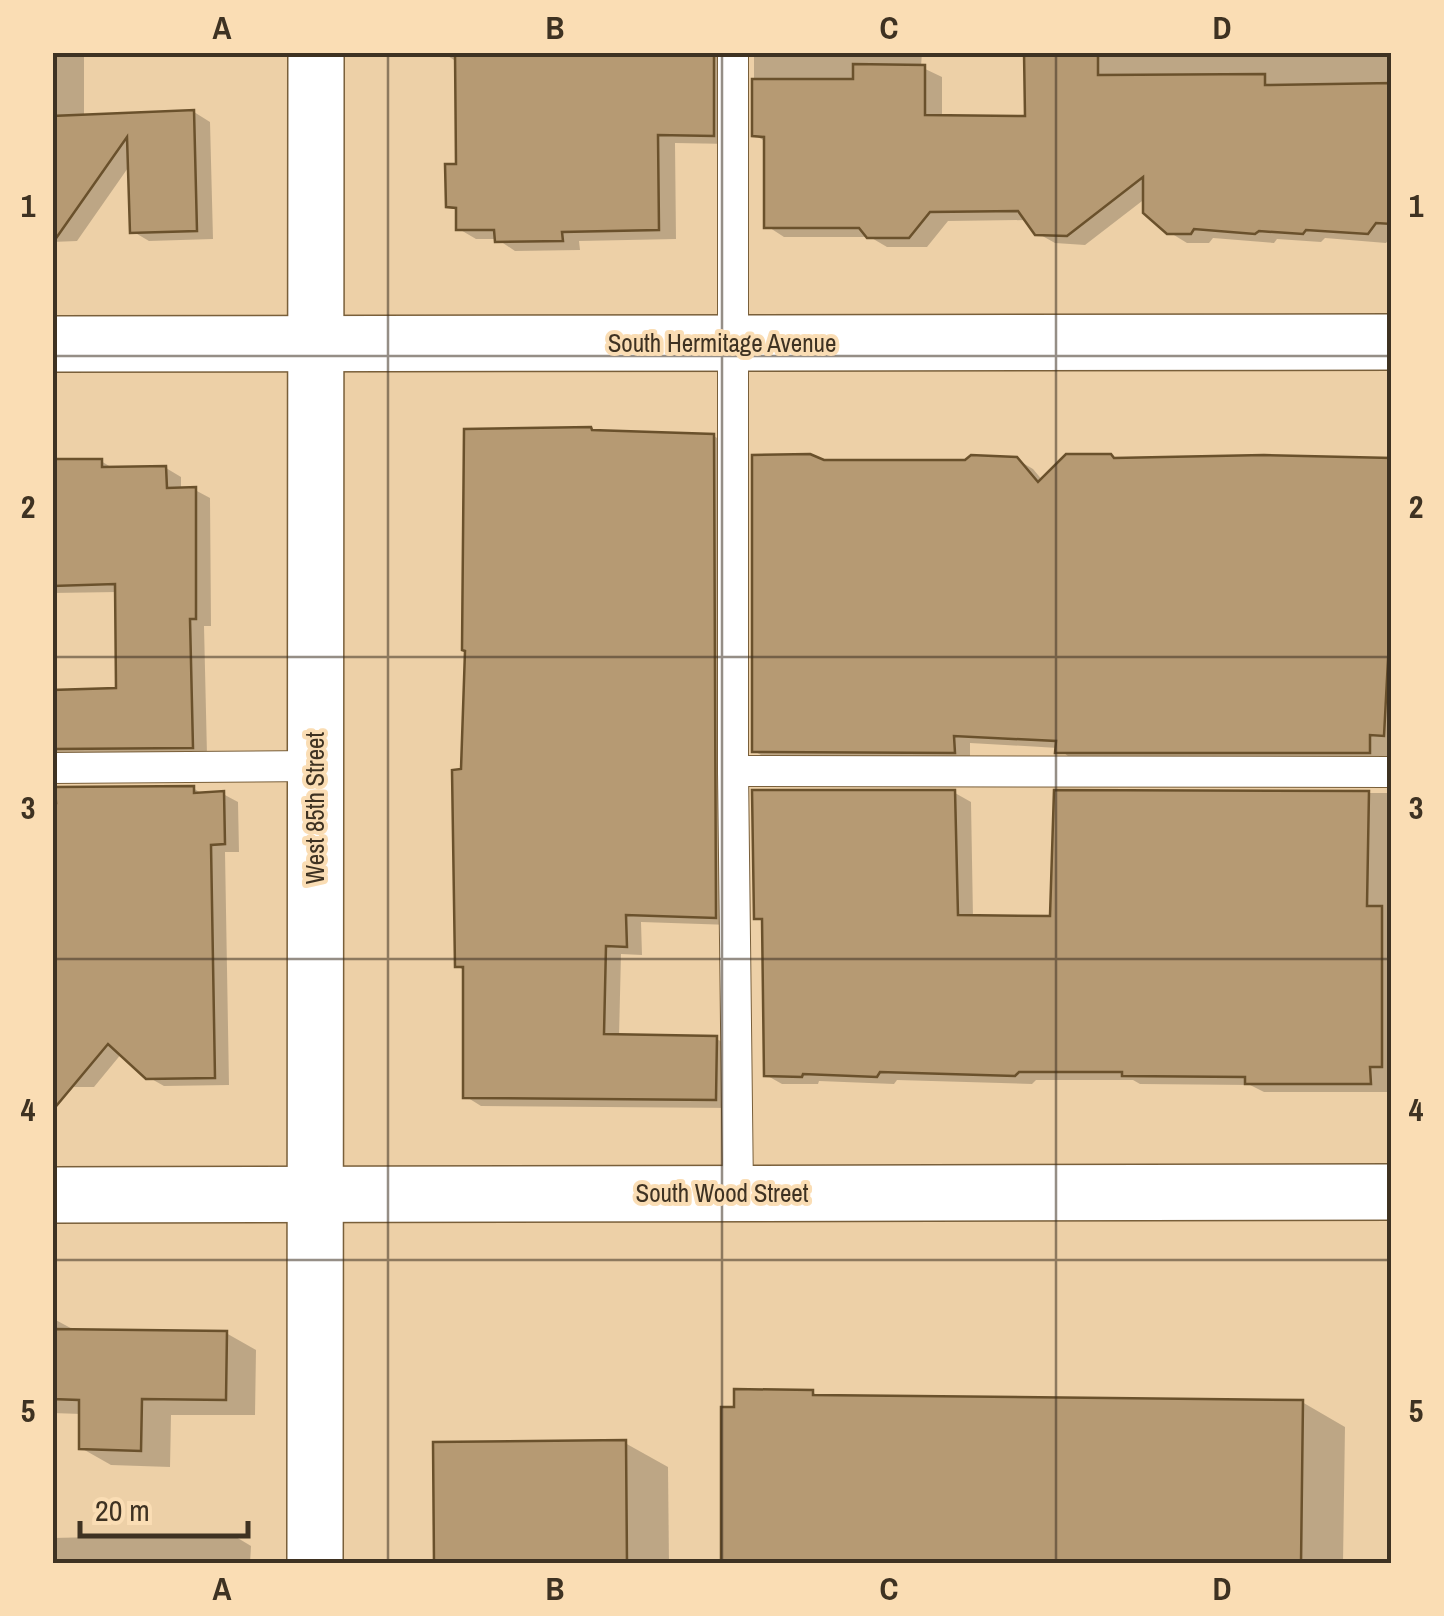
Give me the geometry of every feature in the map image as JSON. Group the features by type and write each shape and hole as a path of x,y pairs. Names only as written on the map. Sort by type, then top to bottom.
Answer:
{"street":[{"name":"West 85th Street","path":"315,1564 316,52"},
{"name":"South Hermitage Avenue","path":"52,344 1392,342"},
{"name":"South Wood Street","path":"52,1195 1392,1192"}],"lane":[{"path":"733,52 738,1193"},
{"path":"52,768 315,766"},
{"path":"734,771 1392,772"}],"building":[{"path":"455,52 714,52 714,136 658,135 659,230 562,232 563,241 495,242 494,230 456,230 456,208 446,207 445,164 456,164"},
{"path":"1024,52 1098,52 1098,75 1265,74 1265,85 1392,83 1392,224 1376,223 1368,234 1306,230 1303,234 1255,234 1194,229 1191,234 1167,234 1143,213 1143,177 1067,236 1035,235 1018,211 930,212 909,238 867,238 859,228 764,228 764,137 752,136 752,79 853,79 853,64 925,65 925,115 1025,116"},
{"path":"194,110 197,231 130,233 127,137 52,244 52,116"},
{"path":"591,427 714,434 716,918 626,915 627,947 606,946 604,1034 717,1036 716,1100 463,1098 463,967 455,967 452,770 461,769 464,429"},
{"path":"810,454 824,460 1017,457 1038,482 1066,454 1111,454 1114,458 1392,458 1391,603 1384,736 1370,735 1370,753 1055,753 1056,741 954,736 955,753 752,752 752,455"},
{"path":"52,459 102,459 102,467 166,466 167,488 196,487 196,619 190,619 193,748 54,749 52,690 116,688 115,584 53,586"},
{"path":"194,786 194,793 224,791 225,844 211,845 215,1078 146,1079 108,1044 52,1111 55,787"},
{"path":"752,790 955,790 958,915 1050,916 1054,790 1369,791 1367,906 1382,906 1382,1067 1370,1067 1371,1084 1245,1084 1245,1077 1122,1076 1122,1072 764,1076 762,919 754,919"},
{"path":"52,1329 227,1331 226,1400 142,1399 141,1451 79,1449 79,1400 52,1399"},
{"path":"734,1389 813,1390 813,1395 1303,1400 1301,1564 721,1564 721,1407 734,1407"},
{"path":"626,1440 627,1564 434,1564 433,1442"}]}
